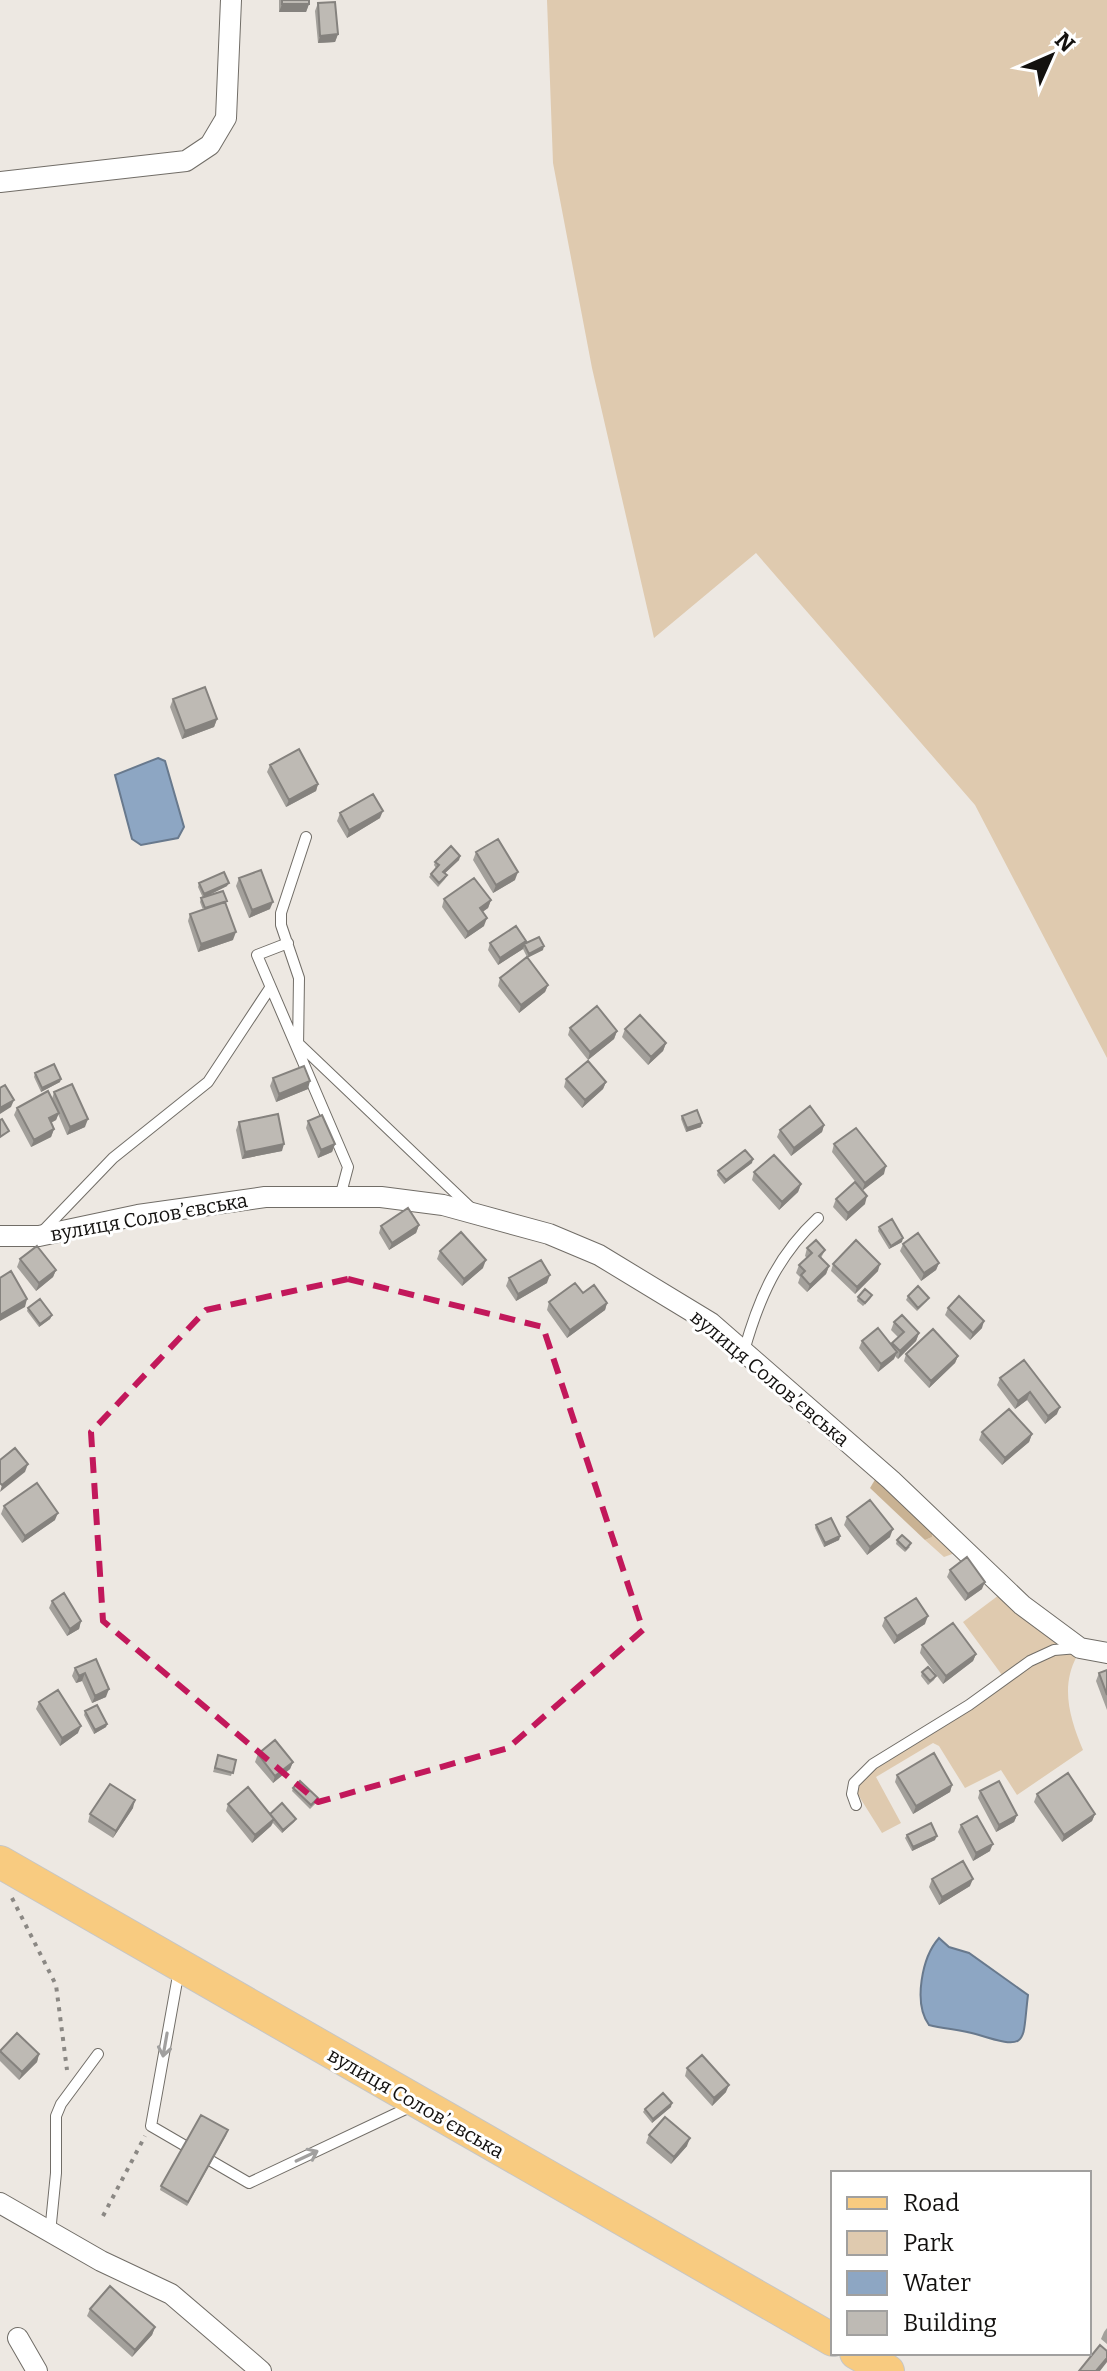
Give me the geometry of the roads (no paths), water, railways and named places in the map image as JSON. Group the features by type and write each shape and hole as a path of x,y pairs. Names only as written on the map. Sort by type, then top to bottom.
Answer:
{"main road":[{"name":"вулиця Соловʼєвська","path":"3,1873 179,1968 831,2339"},
{"path":"860,2355 888,2371"}],"street":[{"path":"0,182 186,161 210,145 226,118 231,0"},
{"name":"вулиця Соловʼєвська","path":"0,1236 39,1236 138,1215 265,1197 381,1197 477,1214 549,1234 599,1255 711,1323 891,1480 1022,1605 1080,1648 1107,1653"},
{"path":"0,2203 50,2233 171,2294 261,2371"},
{"path":"18,2338 37,2371"}],"lane":[{"path":"306,837 281,913 299,978 298,1047 477,1214"},
{"path":"288,943 257,955 348,1167 339,1198"},
{"path":"39,1236 113,1158 208,1082 270,988"},
{"path":"744,1351 776,1266 792,1243 818,1218"},
{"path":"856,1805 852,1794 854,1783 873,1764 938,1725 1030,1661 1054,1650 1080,1648"},
{"path":"179,1968 151,2126 249,2183 417,2104"},
{"path":"50,2233 56,2188 56,2116 70,2091 98,2054"}],"water":[{"path":"158,758 165,761 184,827 178,838 141,845 132,839 115,775"},
{"path":"939,1938 949,1947 969,1953 1028,1995 1020,2039 1007,2042 929,2025 921,2005 922,1980 928,1957"}]}
